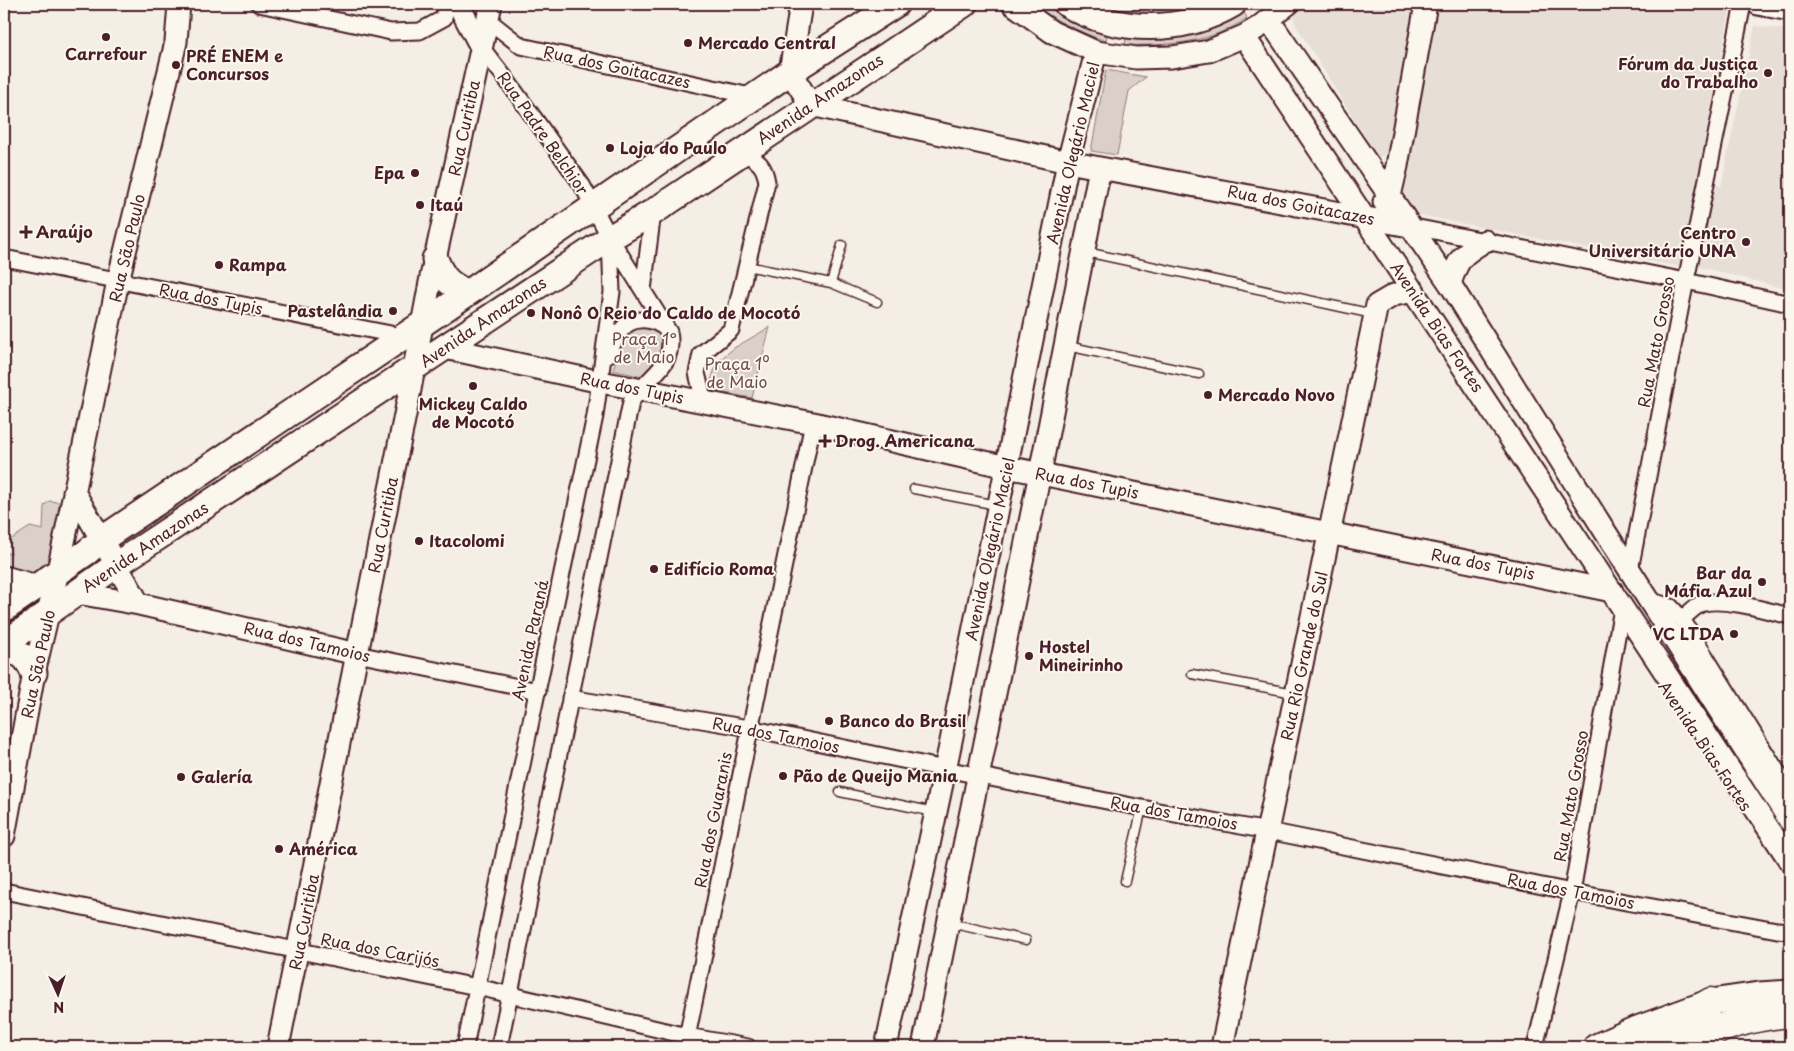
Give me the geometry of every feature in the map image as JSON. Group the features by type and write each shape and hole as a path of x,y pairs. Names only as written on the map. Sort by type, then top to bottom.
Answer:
{"highway":[{"path":"1637,1047 1711,1002"},
{"path":"1680,1047 1696,1038 1740,1021 1790,1013"}],"main road":[{"name":"Avenida Amazonas","path":"4,609 87,552 101,540 415,333 467,293 790,72 896,4"},
{"name":"Avenida Amazonas","path":"4,644 116,566 610,238 653,212 964,4"},
{"path":"1067,4 1090,16 1117,23 1145,27 1177,24 1200,19 1233,4"},
{"path":"435,259 444,278 450,284 467,293"},
{"path":"4,652 19,653 27,659 34,673"},
{"path":"1596,1047 1632,1031 1711,1002 1759,995 1790,993"}],"street":[{"name":"Rua São Paulo","path":"4,836 34,673 58,572 118,281 176,42 179,4"},
{"path":"259,4 391,32 420,30 444,18 446,4"},
{"name":"Rua Padre Belchior","path":"458,4 501,84 577,189 593,208"},
{"path":"801,4 790,72 811,105"},
{"path":"1013,4 1052,32 1096,52 1136,58 1172,57 1209,51 1244,36 1269,20 1288,4"},
{"path":"1364,217 1390,196 1426,4"},
{"name":"Rua Mato Grosso","path":"1630,570 1686,281 1743,4"},
{"path":"1758,4 1790,10"},
{"name":"Rua Curitiba","path":"278,1047 414,368 415,333 435,259 489,12"},
{"name":"Rua dos Goitacazes","path":"489,12 521,46 755,97"},
{"name":"Avenida Bias Fortes","path":"1269,20 1450,284 1790,821"},
{"name":"Avenida Bias Fortes","path":"1244,36 1790,861"},
{"name":"Avenida Olegário Maciel","path":"886,1047 945,769 1068,162 1096,52"},
{"name":"Rua dos Goitacazes","path":"811,105 1068,162 1364,217 1686,281 1790,304"},
{"path":"704,402 696,373 701,354 731,330 767,182 765,171 760,163 742,151"},
{"name":"Avenida Olegário Maciel","path":"923,1047 1066,346 1100,168"},
{"name":"Avenida Paraná","path":"593,208 669,332"},
{"path":"643,290 653,212"},
{"name":"Avenida Paraná","path":"465,1047 530,721 538,691 601,382 612,292 610,238"},
{"path":"1450,284 1456,264 1468,251 1485,241"},
{"name":"Rua dos Tupis","path":"4,258 118,281 415,333"},
{"path":"1375,314 1377,305 1394,295 1414,291"},
{"name":"Rua Rio Grande do Sul","path":"1222,1047 1375,314"},
{"path":"499,1047 626,423 631,402 638,390 665,364 670,352 669,332 659,323 649,320 639,320 629,324 619,332 616,338 601,382"},
{"name":"Rua dos Tupis","path":"445,348 638,390 812,423 1007,467 1329,533 1621,606"},
{"name":"Rua dos Guaranis","path":"686,1042 812,423"},
{"path":"74,492 138,604"},
{"path":"4,577 37,586"},
{"name":"Rua dos Tamoios","path":"77,593 138,604 357,654 538,691"},
{"path":"1649,600 1671,607 1682,619 1790,792"},
{"path":"1682,619 1703,603 1718,602 1790,616"},
{"name":"Avenida Bias Fortes","path":"1621,606 1630,637 1790,871"},
{"name":"Rua Mato Grosso","path":"1535,1047 1572,892 1621,606"},
{"name":"Rua dos Tamoios","path":"570,698 749,728 945,769 1572,892 1786,929 1790,940"},
{"name":"Rua dos Carijós","path":"4,891 477,987 686,1042 748,1047"}],"lane":[{"path":"831,283 842,245"},
{"path":"1084,252 1375,314"},
{"path":"747,266 831,283 877,302"},
{"path":"1066,346 1199,374"},
{"path":"914,489 999,505"},
{"path":"1192,674 1296,693"},
{"path":"840,792 936,812"},
{"path":"1125,881 1142,808"},
{"path":"948,922 1026,940"}],"shaded area":[{"path":"1302,4 1417,4 1390,151 1378,158 1294,22 1294,14"},
{"path":"1436,4 1731,5 1680,267 1414,214 1404,192"},
{"path":"1755,26 1790,30 1790,290 1697,266 1713,185 1721,186"}],"green space":[{"path":"1032,4 1050,9 1081,25 1107,34 1106,41 1067,25"},
{"path":"1089,4 1208,4 1178,14 1149,16 1120,12"},
{"path":"1244,12 1247,18 1219,33 1204,38 1157,45 1125,45 1126,37 1173,37 1187,35 1215,27"},
{"path":"1106,70 1146,77 1129,91 1117,155 1091,151"},
{"name":"Praça 1° de Maio","path":"641,325 663,332 665,351 643,377 613,370 625,338"},
{"name":"Praça 1º de Maio","path":"770,327 752,398 708,390 717,362 734,348"},
{"path":"49,501 64,504 58,571 4,578 4,552 11,554 10,540 30,527 43,530 44,506"}],"place":[{"name":"Carrefour","path":"106,37"},
{"name":"Mercado Central","path":"688,43"},
{"name":"PRÉ ENEM e Concursos","path":"176,65"},
{"name":"Fórum da Justiça do Trabalho","path":"1768,73"},
{"name":"Loja do Paulo","path":"610,148"},
{"name":"Epa","path":"415,173"},
{"name":"Itaú","path":"420,205"},
{"name":"Araújo","path":"26,232"},
{"name":"Centro Universitário UNA","path":"1746,242"},
{"name":"Rampa","path":"219,265"},
{"name":"Pastelândia","path":"393,311"},
{"name":"Nonô O Reio do Caldo de Mocotó","path":"531,313"},
{"name":"Mickey Caldo de Mocotó","path":"473,386"},
{"name":"Mercado Novo","path":"1208,395"},
{"name":"Drog. Americana","path":"825,441"},
{"name":"Itacolomi","path":"419,541"},
{"name":"Edifício Roma","path":"654,569"},
{"name":"Bar da Máfia Azul","path":"1762,582"},
{"name":"VC LTDA","path":"1734,634"},
{"name":"Hostel Mineirinho","path":"1029,656"},
{"name":"Banco do Brasil","path":"829,721"},
{"name":"Pão de Queijo Mania","path":"783,776"},
{"name":"Galería","path":"181,777"},
{"name":"América","path":"279,849"}]}
